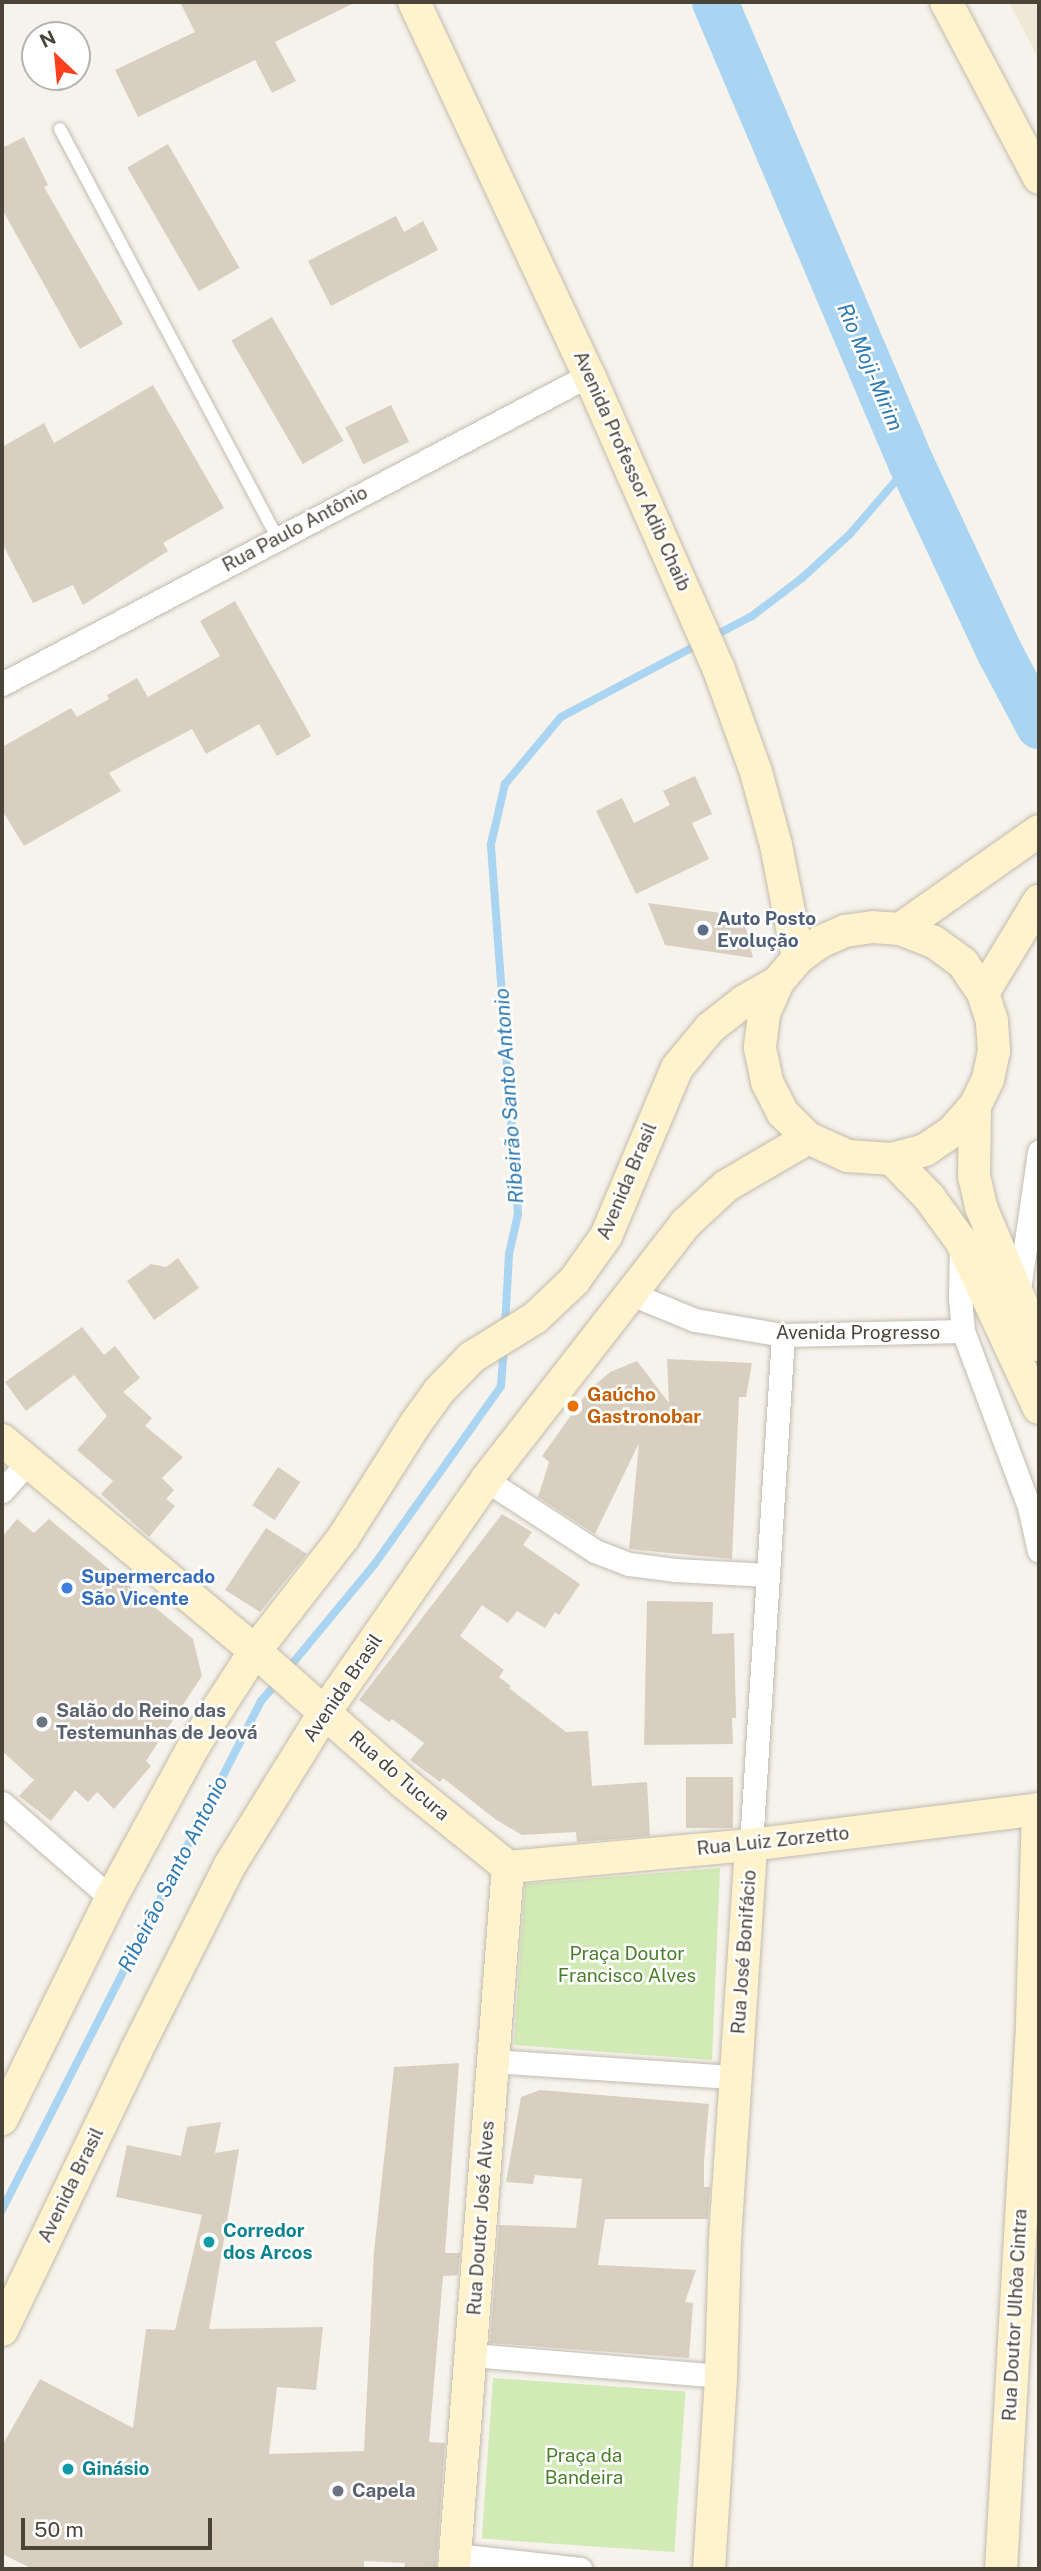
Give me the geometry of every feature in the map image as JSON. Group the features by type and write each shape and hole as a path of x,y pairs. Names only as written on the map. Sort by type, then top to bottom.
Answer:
{"main road":[{"name":"Avenida Professor Adib Chaib","path":"414,2 589,375 718,667 756,772 769,821 788,970"},
{"path":"946,2 1039,178"},
{"path":"900,929 1039,831"},
{"path":"983,993 1039,901"},
{"path":"873,926 900,929 934,942 963,963 983,993 992,1021 994,1051 988,1079 975,1106 953,1131 925,1150 892,1159 848,1156 808,1138 783,1113 767,1083 760,1048 764,1014 788,970 820,942 845,931 873,926"},
{"name":"Avenida Brasil","path":"2,2119 111,1898 195,1744 261,1656 343,1538 439,1391 472,1357 535,1318 574,1281 606,1237 677,1068 710,1028 788,970"},
{"path":"975,1106 974,1176 981,1207 1039,1345"},
{"name":"Avenida Brasil","path":"2,2330 136,2051 230,1865 317,1705 486,1480 634,1295 685,1224 726,1186 808,1138"},
{"path":"892,1159 929,1197 961,1241 1039,1408"},
{"name":"Rua do Tucura","path":"2,1440 261,1656 404,1783 508,1867"},
{"name":"Rua Luiz Zorzetto","path":"508,1867 751,1845 1039,1800"},
{"name":"Rua Doutor Ulhôa Cintra","path":"1000,2569 1036,2027 1039,1800"},
{"name":"Rua José Bonifácio","path":"709,2569 721,2376 725,2239 751,1845"},
{"name":"Rua Doutor José Alves","path":"455,2562 508,1867"}],"street":[{"name":"Rua Paulo Antônio","path":"2,684 589,375"},
{"path":"1018,1299 1039,1152"},
{"path":"961,1241 960,1297 963,1331 1029,1507 1039,1551"},
{"name":"Avenida Progresso","path":"634,1295 695,1320 783,1335 963,1331"},
{"name":"Rua José Bonifácio","path":"751,1845 783,1335"},
{"path":"2,1491 28,1462"},
{"path":"486,1480 595,1551 629,1564 675,1570 768,1575"},
{"path":"2,1803 111,1898"},
{"path":"492,2060 736,2077"},
{"path":"471,2355 721,2376"},
{"path":"455,2562 580,2569"}],"lane":[{"path":"60,130 278,538"}],"shaded area":[{"path":"1009,2 1039,2 1039,60"}],"green space":[{"name":"Praça Doutor Francisco Alves","path":"720,1868 712,2060 514,2045 525,1884"},
{"name":"Praça da Bandeira","path":"493,2378 686,2391 674,2552 482,2539"}],"building":[{"path":"180,2 356,2 275,42 296,81 272,93 255,60 138,117 115,70 195,32"},
{"path":"24,137 48,185 44,187 123,324 80,349 2,209 2,148"},
{"path":"168,144 240,268 199,291 127,168"},
{"path":"396,216 404,232 423,221 438,250 331,306 308,261"},
{"path":"272,317 344,441 303,464 231,340"},
{"path":"153,385 224,508 163,543 168,551 83,605 73,585 33,603 2,543 2,447 44,423 54,443"},
{"path":"391,405 409,442 363,464 345,427"},
{"path":"235,601 311,736 277,756 259,724 206,754 192,729 109,773 121,791 24,846 2,810 2,747 71,708 77,717 109,699 107,695 137,678 148,697 220,656 200,621"},
{"path":"695,776 712,814 692,823 709,859 636,894 596,811 622,798 634,823 670,805 663,791"},
{"name":"Auto Posto Evolução","path":"648,903 743,916 753,958 665,945"},
{"path":"178,1258 199,1288 154,1320 127,1281 151,1264 166,1267"},
{"path":"82,1327 104,1355 115,1346 140,1378 123,1392 152,1418 145,1426 183,1457 162,1478 174,1490 166,1499 175,1506 149,1537 101,1494 113,1481 77,1450 107,1416 74,1375 26,1411 5,1382"},
{"path":"667,1359 752,1363 746,1397 739,1397 732,1559 629,1549 639,1443 595,1534 538,1497 549,1462 542,1456 589,1390 610,1372 637,1361 669,1403"},
{"path":"278,1467 300,1482 275,1520 252,1505"},
{"path":"502,1514 532,1532 523,1545 580,1584 559,1615 555,1612 545,1628 517,1611 508,1623 482,1605 460,1636 504,1670 499,1677 511,1686 509,1688 566,1732 588,1731 592,1786 647,1782 650,1836 577,1842 576,1832 522,1835 495,1819 443,1778 440,1782 410,1760 424,1743 392,1719 389,1722 359,1700"},
{"name":"Supermercado São Vicente","path":"17,1519 34,1533 49,1519 193,1639 202,1676 146,1761 151,1766 114,1809 97,1792 88,1802 75,1790 51,1821 19,1796 34,1780 2,1751 2,1537"},
{"path":"266,1528 307,1554 260,1612 225,1590"},
{"path":"647,1601 713,1602 712,1634 734,1633 736,1718 732,1718 733,1744 644,1745"},
{"path":"686,1777 733,1777 733,1828 686,1828"},
{"path":"459,2063 445,2253 460,2253 458,2275 443,2276 429,2442 445,2443 436,2569 404,2569 405,2563 364,2561 364,2569 33,2569 2,2554 2,2446 40,2379 133,2428 146,2329 175,2330 202,2215 116,2197 127,2145 181,2156 187,2127 221,2122 215,2153 239,2149 209,2329 323,2327 316,2390 277,2387 269,2454 364,2451 374,2252 394,2067"},
{"path":"540,2090 709,2104 704,2161 704,2187 710,2187 708,2219 605,2219 598,2265 696,2270 685,2302 693,2303 689,2358 490,2343 499,2225 576,2228 582,2179 535,2175 533,2184 506,2182 521,2097"}],"waterway":[{"name":"Rio Moji-Mirim","path":"715,2 911,463 1000,653 1039,726"},
{"name":"Ribeirão Santo Antonio","path":"710,638 752,616 802,578 850,534 911,463"},
{"name":"Ribeirão Santo Antonio","path":"505,1326 509,1254 518,1214 491,844 505,784 561,717 699,644"},
{"name":"Ribeirão Santo Antonio","path":"287,1670 374,1565 501,1386 504,1345"},
{"name":"Ribeirão Santo Antonio","path":"2,2210 261,1701 279,1680"}],"place":[{"name":"Auto Posto Evolução","path":"703,930"},
{"name":"Gaúcho Gastronobar","path":"573,1406"},
{"name":"Supermercado São Vicente","path":"67,1588"},
{"name":"Salão do Reino das Testemunhas de Jeová","path":"42,1722"},
{"name":"Corredor dos Arcos","path":"209,2242"},
{"name":"Ginásio","path":"68,2469"},
{"name":"Capela","path":"338,2491"}]}
